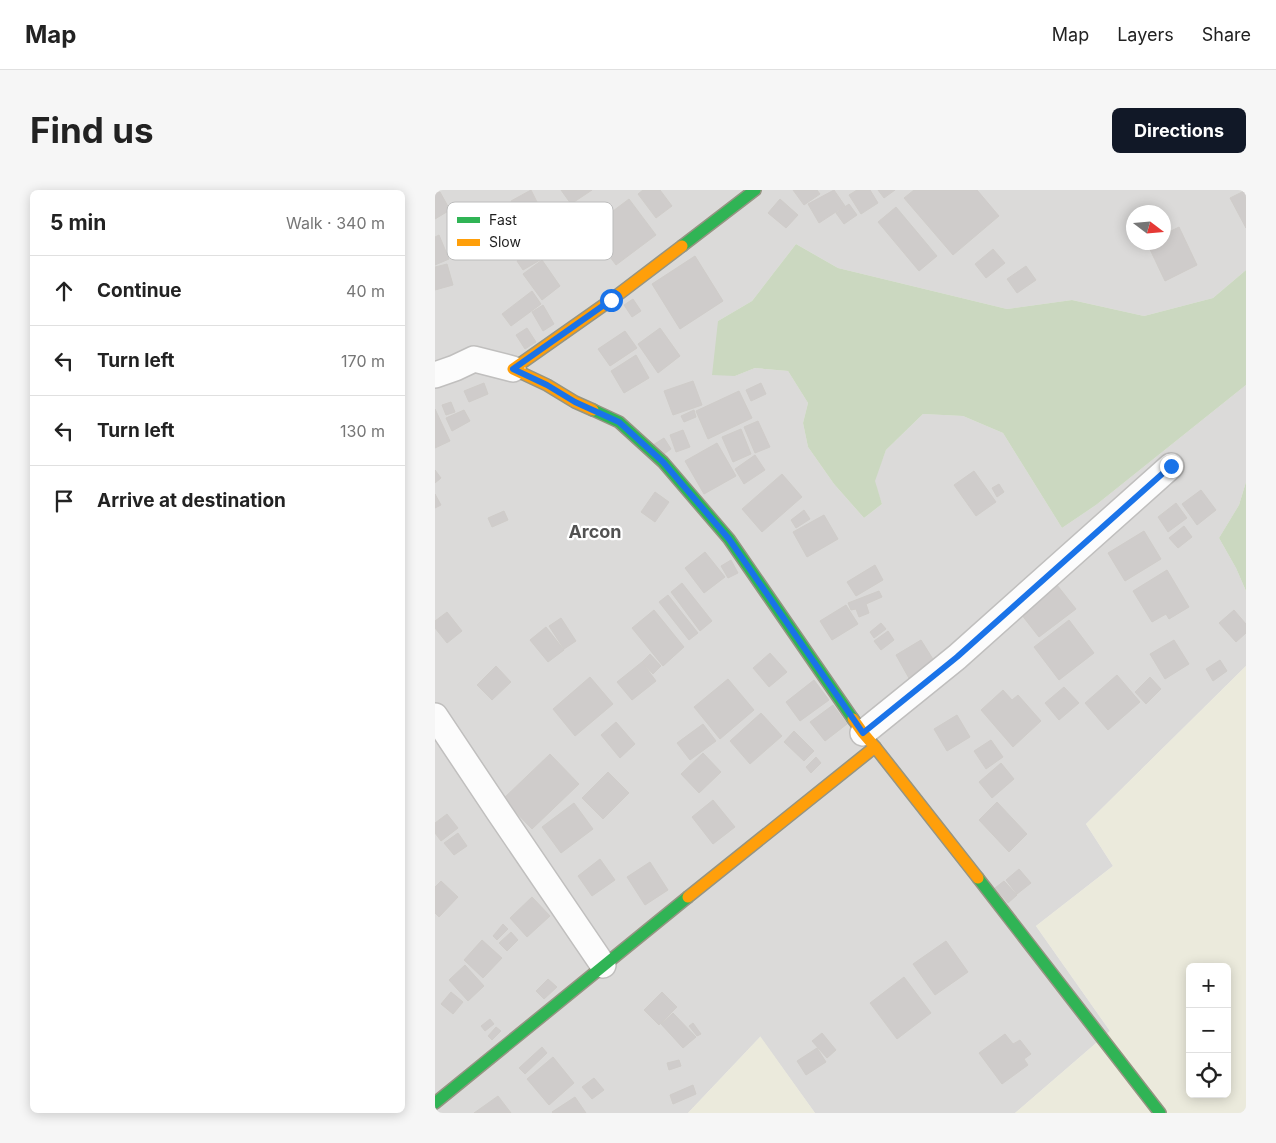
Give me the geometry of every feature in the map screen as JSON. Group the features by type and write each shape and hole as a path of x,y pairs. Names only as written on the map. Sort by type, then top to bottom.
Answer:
{"street":[{"path":"513,369 611,300 755,190"},
{"path":"435,375 474,359 513,369 547,385 575,402 619,422 663,462 729,539 869,740 969,865 1160,1113"},
{"path":"435,1104 869,740 957,657 1171,466"},
{"path":"435,716 603,964"}],"shaded area":[{"path":"435,190 1246,190 1246,270 1213,298 1144,316 1072,300 1007,309 838,268 796,244 752,301 718,321 735,376 755,368 788,371 808,403 803,423 808,447 834,484 864,518 882,504 874,481 886,450 923,414 963,416 1003,433 1062,528 1096,505 1246,385 1246,482 1239,505 1219,538 1236,568 1246,591 1246,666 1086,824 1113,866 1036,926 1110,1031 1015,1113 815,1113 760,1037 688,1113 435,1113"},
{"path":"1246,666 1246,1113 1015,1113 1110,1031 1036,926 1113,866 1086,824"},
{"path":"760,1037 815,1113 688,1113"}],"green space":[{"path":"796,244 838,268 1007,309 1072,300 1144,316 1213,298 1246,270 1246,385 1096,505 1062,528 1003,433 963,416 923,414 886,450 875,481 882,504 864,518 834,484 808,447 803,423 808,403 788,371 755,368 735,376 712,375 718,321 752,301"},
{"path":"1246,482 1246,591 1236,568 1219,538 1239,505"}],"building":[{"path":"531,190 537,202 511,202"},
{"path":"561,190 592,190 574,202 570,202"},
{"path":"643,190 660,190 672,206 656,218 638,194"},
{"path":"793,190 817,190 820,194 804,205"},
{"path":"834,190 845,206 819,223 808,204"},
{"path":"857,190 870,190 878,203 861,214 849,195"},
{"path":"878,190 895,190 884,198"},
{"path":"914,190 977,190 999,216 953,255 904,198"},
{"path":"1246,190 1246,228 1230,198"},
{"path":"440,192 447,205 447,212 435,219 435,194"},
{"path":"629,199 656,235 616,265 612,260 613,211"},
{"path":"780,199 798,215 786,228 768,213"},
{"path":"849,204 857,215 844,224 836,213"},
{"path":"896,207 937,256 919,271 878,222"},
{"path":"1179,227 1197,265 1165,281 1150,250 1171,250 1171,231"},
{"path":"439,235 447,254 447,260 435,265 435,237"},
{"path":"993,249 1005,263 986,278 975,264"},
{"path":"695,256 723,301 680,329 652,284"},
{"path":"519,260 540,260 523,270 517,261"},
{"path":"542,260 560,286 542,300 523,274"},
{"path":"447,264 453,285 435,290 435,267"},
{"path":"1026,266 1036,280 1017,293 1007,279"},
{"path":"532,291 541,304 511,326 502,314"},
{"path":"633,299 641,311 632,317 624,305"},
{"path":"543,305 554,324 543,331 532,312"},
{"path":"527,328 536,342 525,349 516,335"},
{"path":"660,328 680,356 658,373 638,344"},
{"path":"625,331 637,348 610,366 598,349"},
{"path":"636,355 649,378 624,393 611,371"},
{"path":"693,381 702,405 673,415 664,391"},
{"path":"484,383 488,394 469,402 464,391"},
{"path":"761,383 766,394 751,401 746,390"},
{"path":"739,391 752,418 708,439 696,411"},
{"path":"451,402 455,412 446,415 442,405"},
{"path":"435,409 450,441 435,448"},
{"path":"464,410 470,421 452,431 446,418"},
{"path":"694,410 696,417 684,422 681,416"},
{"path":"758,421 770,447 755,453 744,427"},
{"path":"741,429 751,454 733,462 722,437"},
{"path":"683,430 690,447 676,452 670,435"},
{"path":"664,438 671,449 661,456 653,445"},
{"path":"717,443 736,476 704,494 685,461"},
{"path":"755,455 765,470 744,484 735,469"},
{"path":"435,470 441,478 435,483"},
{"path":"974,471 996,502 976,516 954,485"},
{"path":"782,474 802,497 762,532 742,509"},
{"path":"999,484 1004,492 997,497 992,488"},
{"path":"1201,490 1216,510 1197,525 1182,504"},
{"path":"655,492 669,502 655,522 641,512"},
{"path":"435,494 441,505 435,508"},
{"path":"1176,503 1187,518 1168,532 1158,517"},
{"path":"804,510 810,519 796,528 791,520"},
{"path":"504,511 508,520 492,527 488,518"},
{"path":"824,515 838,539 807,557 793,532"},
{"path":"1184,526 1192,537 1178,548 1169,538"},
{"path":"1144,531 1161,559 1125,581 1108,553"},
{"path":"705,552 725,577 704,593 685,568"},
{"path":"731,560 738,573 728,578 721,566"},
{"path":"875,565 883,580 856,596 847,582"},
{"path":"1167,570 1189,607 1169,619 1166,614 1152,622 1133,591"},
{"path":"682,583 712,621 700,631 671,592"},
{"path":"1057,585 1076,609 1039,637 1021,614"},
{"path":"879,591 882,597 866,604 869,613 859,617 856,609 851,610 848,603"},
{"path":"668,595 698,633 689,640 659,602"},
{"path":"846,605 858,624 832,640 820,621"},
{"path":"654,610 684,647 663,666 632,628"},
{"path":"1234,610 1246,624 1246,633 1236,642 1219,623"},
{"path":"447,612 462,631 447,643 435,628 435,621"},
{"path":"561,618 576,641 564,649 549,626"},
{"path":"1069,620 1094,653 1059,680 1034,647"},
{"path":"881,623 886,629 874,638 870,632"},
{"path":"546,627 564,650 548,662 530,640"},
{"path":"888,631 894,640 881,650 874,641"},
{"path":"921,640 936,664 910,680 896,655"},
{"path":"1174,640 1189,664 1165,679 1150,654"},
{"path":"770,653 787,672 769,687 753,668"},
{"path":"650,654 661,666 653,674 642,662"},
{"path":"1220,660 1227,671 1213,681 1206,669"},
{"path":"642,662 656,681 632,700 617,682"},
{"path":"496,666 511,682 492,700 477,685"},
{"path":"1117,675 1140,702 1108,730 1085,703"},
{"path":"590,677 613,704 575,736 553,709"},
{"path":"1150,677 1161,689 1146,704 1135,692"},
{"path":"728,679 754,710 720,739 694,707"},
{"path":"814,680 829,700 800,721 786,702"},
{"path":"1064,687 1079,703 1059,720 1045,703"},
{"path":"1003,690 1012,700 1018,695 1041,721 1013,747 981,710"},
{"path":"833,705 847,724 825,741 810,722"},
{"path":"761,713 782,736 750,764 730,741"},
{"path":"957,715 970,737 947,751 934,729"},
{"path":"616,722 635,744 620,758 601,735"},
{"path":"703,724 716,741 690,760 677,743"},
{"path":"794,731 814,751 804,761 784,742"},
{"path":"991,740 1003,757 986,769 974,751"},
{"path":"703,753 721,772 699,793 681,774"},
{"path":"550,754 579,784 532,829 503,799"},
{"path":"816,757 821,763 811,773 806,767"},
{"path":"1001,763 1014,779 992,798 979,782"},
{"path":"608,772 629,793 603,819 582,798"},
{"path":"713,800 735,827 713,844 692,817"},
{"path":"997,802 1027,834 1009,852 979,820"},
{"path":"574,803 593,829 561,853 542,827"},
{"path":"447,814 458,828 441,841 435,833 435,823"},
{"path":"458,833 467,846 454,855 444,843"},
{"path":"600,859 615,880 592,896 578,876"},
{"path":"650,862 668,890 645,905 627,877"},
{"path":"1019,869 1031,883 1017,894 1006,880"},
{"path":"441,881 458,897 439,917 435,913 435,887"},
{"path":"1004,881 1017,895 1008,903 995,888"},
{"path":"532,897 550,916 527,937 510,918"},
{"path":"503,924 508,929 497,940 493,936"},
{"path":"511,932 518,940 507,951 499,943"},
{"path":"482,940 502,958 483,978 464,960"},
{"path":"946,941 968,972 935,995 913,964"},
{"path":"465,965 484,986 468,1001 449,980"},
{"path":"904,977 931,1013 897,1039 870,1003"},
{"path":"548,979 557,987 544,999 536,991"},
{"path":"451,992 463,1002 453,1014 441,1004"},
{"path":"662,992 677,1007 659,1025 644,1010"},
{"path":"673,1013 696,1037 683,1048 661,1024"},
{"path":"490,1019 494,1024 485,1031 481,1026"},
{"path":"693,1023 701,1034 697,1036 689,1026"},
{"path":"496,1027 501,1031 492,1040 488,1036"},
{"path":"822,1033 836,1050 827,1058 812,1041"},
{"path":"1005,1034 1013,1044 1020,1040 1031,1054 1024,1059 1028,1065 1002,1084 979,1053"},
{"path":"542,1047 547,1053 525,1074 519,1068"},
{"path":"817,1048 826,1062 806,1075 797,1061"},
{"path":"553,1057 574,1083 549,1105 527,1079"},
{"path":"679,1060 681,1066 669,1070 667,1063"},
{"path":"594,1078 604,1090 592,1099 582,1087"},
{"path":"693,1085 696,1094 673,1104 670,1095"},
{"path":"498,1096 511,1113 474,1113"},
{"path":"575,1097 586,1113 552,1112"}],"traffic: fast":[{"path":"682,246 755,190"},
{"path":"593,410 619,422 663,462 729,539 853,719"},
{"path":"978,878 1160,1113"},
{"path":"435,1103 688,897"}],"traffic: slow":[{"path":"593,410 513,369 611,300 682,246"},
{"path":"688,897 875,747 853,719"},
{"path":"875,747 978,878"}],"district":[{"name":"Arcon","path":"595,532"}],"route":[{"path":"611,300 513,369 547,385 575,402 619,422 663,462 729,539 863,733 957,657 1171,466"}]}
